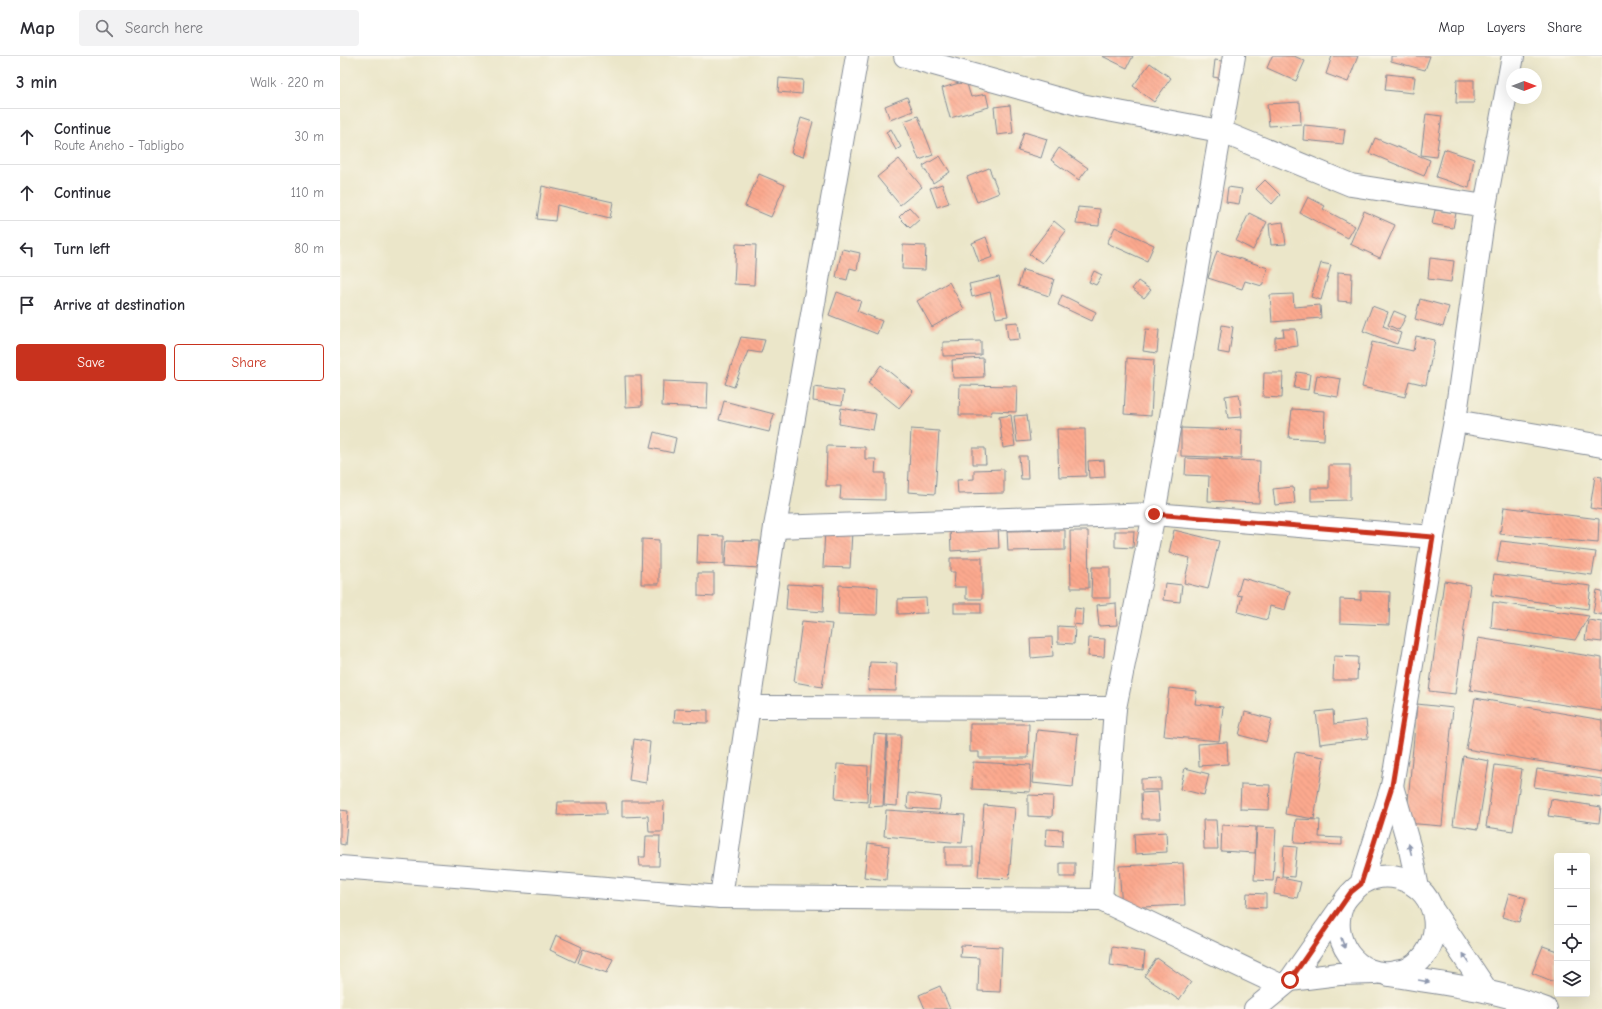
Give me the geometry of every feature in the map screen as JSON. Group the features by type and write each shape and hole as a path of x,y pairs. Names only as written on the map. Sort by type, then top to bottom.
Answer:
{"street":[{"path":"721,896 775,527 857,56"},
{"path":"905,56 1081,105 1220,131 1351,185 1486,206"},
{"path":"1101,900 1114,708 1154,514 1234,56"},
{"path":"1361,884 1392,786 1433,537 1455,421 1486,206 1512,56"},
{"path":"1455,421 1602,446"},
{"path":"775,527 1154,514 1433,537"},
{"path":"749,707 1114,708"},
{"path":"1392,786 1410,849 1418,888"},
{"path":"340,866 721,896 1101,900 1286,983 1339,974 1380,973 1408,969 1426,955 1435,935 1434,912"},
{"path":"1255,1009 1286,983 1344,904 1351,892 1361,884 1375,878 1390,876 1405,880 1418,888 1429,900 1434,912 1487,991"},
{"path":"1344,904 1338,924 1343,945 1355,963 1380,973 1487,991 1528,1002 1546,1009"}],"building":[{"path":"1102,56 1133,56 1127,68"},
{"path":"1272,56 1294,56 1305,61 1296,81 1267,68"},
{"path":"1332,56 1358,56 1348,82 1326,74"},
{"path":"1391,56 1430,56 1425,70 1391,61"},
{"path":"1215,60 1228,62 1225,79 1213,77"},
{"path":"1150,63 1171,78 1154,102 1133,86"},
{"path":"1387,74 1415,77 1413,93 1385,90"},
{"path":"779,78 803,80 802,94 778,92"},
{"path":"1457,80 1474,80 1474,103 1456,103"},
{"path":"966,81 971,97 986,94 989,107 950,118 942,88"},
{"path":"907,97 913,111 890,120 885,106"},
{"path":"1300,102 1301,124 1269,126 1267,104"},
{"path":"1010,105 1013,133 997,135 994,107"},
{"path":"1426,114 1442,116 1436,157 1421,155"},
{"path":"918,116 933,155 919,160 904,121"},
{"path":"801,118 813,122 803,157 791,153"},
{"path":"1304,125 1345,129 1343,144 1303,140"},
{"path":"891,129 901,147 896,150 886,132"},
{"path":"1024,132 1047,139 1041,158 1018,151"},
{"path":"1375,138 1430,160 1424,176 1369,153"},
{"path":"1059,148 1088,168 1079,180 1051,160"},
{"path":"1444,149 1474,159 1469,188 1436,177"},
{"path":"940,156 950,172 933,183 923,166"},
{"path":"899,159 922,187 900,205 877,177"},
{"path":"989,168 999,193 977,202 967,177"},
{"path":"759,174 785,185 771,217 745,206"},
{"path":"1265,180 1280,195 1272,204 1256,189"},
{"path":"942,184 949,203 937,207 930,188"},
{"path":"542,186 613,202 610,218 557,205 555,221 537,219"},
{"path":"1228,187 1242,189 1239,204 1226,202"},
{"path":"1308,197 1325,206 1323,209 1355,226 1348,238 1300,213"},
{"path":"909,207 920,219 910,228 899,217"},
{"path":"1078,207 1100,209 1099,226 1076,224"},
{"path":"1435,210 1456,213 1453,228 1432,224"},
{"path":"1364,211 1395,225 1380,258 1350,244"},
{"path":"1249,213 1267,222 1253,250 1236,241"},
{"path":"1054,221 1066,231 1042,263 1029,254"},
{"path":"1283,222 1286,244 1271,245 1269,224"},
{"path":"1115,227 1154,245 1147,261 1107,243"},
{"path":"986,237 993,257 979,262 972,243"},
{"path":"736,244 756,245 754,285 734,284"},
{"path":"903,245 926,246 925,270 902,269"},
{"path":"842,249 860,253 857,270 850,268 847,280 836,277"},
{"path":"1217,251 1268,268 1262,286 1245,281 1242,289 1208,278"},
{"path":"1430,258 1454,261 1451,282 1428,279"},
{"path":"1321,263 1331,265 1321,300 1311,297"},
{"path":"1023,270 1054,279 1049,296 1018,286"},
{"path":"1094,271 1102,275 1096,285 1089,282"},
{"path":"1338,272 1352,273 1351,302 1338,301"},
{"path":"999,277 1008,316 996,318 990,292 972,297 969,284"},
{"path":"1138,281 1151,290 1144,298 1132,289"},
{"path":"949,282 964,309 932,327 917,301"},
{"path":"837,292 861,301 857,311 882,321 877,334 829,315"},
{"path":"1293,294 1294,307 1320,305 1321,318 1272,322 1270,295"},
{"path":"1062,295 1096,312 1092,321 1058,305"},
{"path":"1420,299 1449,307 1443,327 1415,319"},
{"path":"1372,306 1388,312 1383,326 1401,333 1397,344 1363,331"},
{"path":"1394,311 1406,316 1399,330 1388,325"},
{"path":"1018,322 1020,339 1008,340 1006,323"},
{"path":"1222,325 1233,327 1229,354 1218,352"},
{"path":"1146,329 1159,330 1157,353 1143,351"},
{"path":"1283,329 1296,329 1298,346 1275,349 1275,337 1284,336"},
{"path":"1416,336 1435,340 1426,385 1409,381 1405,397 1362,387 1372,342 1413,351"},
{"path":"741,337 765,340 761,353 748,351 734,387 725,384"},
{"path":"981,341 981,355 943,356 943,342"},
{"path":"983,358 984,377 953,378 952,360"},
{"path":"1127,358 1154,360 1151,416 1124,414"},
{"path":"881,365 913,391 899,408 868,383"},
{"path":"1297,372 1310,374 1308,390 1294,388"},
{"path":"1264,373 1283,373 1282,398 1263,397"},
{"path":"1317,375 1341,379 1338,397 1314,393"},
{"path":"625,376 641,376 642,406 626,407"},
{"path":"663,381 708,383 707,408 662,406"},
{"path":"960,385 1017,386 1016,412 992,411 991,415 959,415"},
{"path":"814,387 844,391 842,405 813,401"},
{"path":"1239,394 1242,417 1228,418 1225,396"},
{"path":"724,401 774,414 769,432 719,420"},
{"path":"841,408 876,414 873,430 839,424"},
{"path":"1292,409 1325,411 1324,440 1289,438"},
{"path":"1011,415 1015,446 1003,448 999,417"},
{"path":"1027,415 1030,441 1017,442 1014,416"},
{"path":"1181,428 1242,430 1241,458 1181,456"},
{"path":"911,429 939,431 935,494 908,492"},
{"path":"1057,429 1085,429 1086,476 1059,477"},
{"path":"654,432 676,438 673,453 650,448"},
{"path":"827,446 865,447 865,459 876,459 875,473 885,473 885,500 840,499 841,486 826,486"},
{"path":"973,448 985,448 986,464 973,464"},
{"path":"1019,456 1027,456 1028,479 1021,479"},
{"path":"1186,458 1260,461 1259,503 1208,501 1209,476 1185,475"},
{"path":"1104,460 1105,477 1089,478 1088,461"},
{"path":"1329,465 1350,465 1350,500 1311,501 1311,488 1329,488"},
{"path":"1004,469 1004,493 958,494 957,480 974,479 974,470"},
{"path":"1595,476 1602,477 1602,510 1590,508"},
{"path":"1293,487 1295,503 1275,505 1273,489"},
{"path":"1504,507 1599,519 1598,543 1500,534"},
{"path":"998,526 999,548 951,551 950,528"},
{"path":"825,530 852,531 850,568 823,567"},
{"path":"1065,530 1065,550 1008,551 1007,531"},
{"path":"1174,530 1219,541 1208,589 1184,583 1190,558 1169,553"},
{"path":"1070,531 1088,531 1089,588 1071,588"},
{"path":"1115,531 1134,531 1133,548 1115,547"},
{"path":"698,535 724,536 724,564 697,563"},
{"path":"642,539 659,540 659,584 641,584"},
{"path":"727,540 760,541 759,568 725,566"},
{"path":"1501,541 1596,552 1592,575 1497,562"},
{"path":"950,558 982,558 982,599 966,599 966,587 954,587 955,572 950,572"},
{"path":"1092,567 1110,567 1110,598 1091,598"},
{"path":"698,573 714,573 714,597 698,596"},
{"path":"1494,574 1591,586 1588,609 1491,595"},
{"path":"1242,578 1290,591 1285,610 1270,606 1267,620 1238,612 1242,596 1237,595"},
{"path":"1444,581 1470,585 1455,694 1429,691"},
{"path":"1165,583 1182,585 1180,602 1163,600"},
{"path":"788,584 824,586 823,612 786,609"},
{"path":"839,585 878,587 877,615 838,614"},
{"path":"1597,590 1602,591 1602,615 1593,613"},
{"path":"1361,591 1390,592 1389,625 1340,623 1340,599 1361,600"},
{"path":"926,598 927,613 898,614 898,599"},
{"path":"1493,602 1589,616 1575,640 1491,628"},
{"path":"954,603 981,603 981,613 954,613"},
{"path":"1116,603 1117,625 1099,626 1097,605"},
{"path":"1075,608 1083,609 1082,625 1073,624"},
{"path":"1588,620 1602,622 1602,642 1585,640"},
{"path":"802,621 832,624 822,687 794,682"},
{"path":"1058,626 1075,627 1074,644 1058,643"},
{"path":"1052,637 1053,656 1031,658 1030,638"},
{"path":"1089,638 1105,639 1104,657 1088,656"},
{"path":"1478,638 1602,658 1602,711 1470,690"},
{"path":"1334,656 1358,657 1357,680 1333,680"},
{"path":"870,662 897,663 896,691 868,690"},
{"path":"1169,688 1197,691 1195,704 1223,707 1219,741 1164,736"},
{"path":"1475,698 1602,720 1602,772 1466,749"},
{"path":"1417,704 1453,708 1442,826 1406,823"},
{"path":"675,709 708,710 708,723 674,722"},
{"path":"1333,710 1334,724 1366,720 1368,738 1320,744 1316,712"},
{"path":"1245,712 1272,719 1266,742 1239,735"},
{"path":"970,724 1029,724 1028,758 979,758 979,752 970,752"},
{"path":"1037,730 1078,734 1073,787 1032,783"},
{"path":"874,734 887,735 883,806 869,807"},
{"path":"888,735 901,735 897,806 884,805"},
{"path":"634,739 650,742 646,783 629,780"},
{"path":"1227,742 1228,764 1199,766 1198,744"},
{"path":"1295,752 1324,757 1314,819 1285,814"},
{"path":"1463,756 1489,761 1478,829 1453,825"},
{"path":"973,762 1031,765 1030,792 972,789"},
{"path":"837,764 868,766 867,802 835,799"},
{"path":"1495,765 1522,769 1513,831 1486,827"},
{"path":"1185,768 1209,774 1204,795 1180,789"},
{"path":"1537,769 1602,779 1602,797 1534,787"},
{"path":"1161,778 1161,790 1141,790 1141,779"},
{"path":"1241,784 1270,785 1269,810 1240,809"},
{"path":"1158,792 1160,819 1142,819 1141,793"},
{"path":"908,793 941,797 939,810 907,808"},
{"path":"1028,795 1053,796 1052,817 1028,816"},
{"path":"1551,799 1601,807 1599,823 1548,816"},
{"path":"622,801 664,801 663,832 649,832 648,816 622,817"},
{"path":"558,802 605,802 606,814 557,815"},
{"path":"984,805 1015,808 1009,879 978,877"},
{"path":"340,810 348,811 345,845 340,844"},
{"path":"886,810 965,815 962,843 884,836"},
{"path":"1296,819 1320,820 1319,837 1342,838 1342,845 1294,843"},
{"path":"1203,820 1216,820 1218,849 1204,849"},
{"path":"1222,825 1256,827 1255,853 1221,851"},
{"path":"1257,827 1276,828 1273,881 1254,880"},
{"path":"1046,829 1063,830 1062,847 1045,846"},
{"path":"1166,832 1167,852 1135,854 1134,834"},
{"path":"646,836 660,836 659,866 640,866 639,857 645,857"},
{"path":"868,843 889,846 886,880 864,877"},
{"path":"1284,846 1297,847 1294,877 1282,876"},
{"path":"945,847 973,847 973,865 945,865"},
{"path":"1060,863 1075,863 1075,877 1060,877"},
{"path":"1183,863 1185,905 1122,908 1119,866"},
{"path":"1277,877 1301,882 1297,898 1274,894"},
{"path":"1247,893 1266,894 1266,908 1246,907"},
{"path":"1509,893 1526,898 1519,922 1502,917"},
{"path":"556,935 582,947 575,962 550,950"},
{"path":"961,945 1002,947 1000,992 978,991 979,958 960,957"},
{"path":"1543,946 1554,950 1554,982 1532,973"},
{"path":"1112,947 1145,952 1143,970 1110,965"},
{"path":"583,949 613,959 607,973 578,963"},
{"path":"1157,958 1191,982 1179,1000 1144,976"},
{"path":"940,986 950,1009 925,1009 919,995"}],"route":[{"path":"1154,514 1433,537 1392,786 1361,884 1351,892 1290,980"}]}
